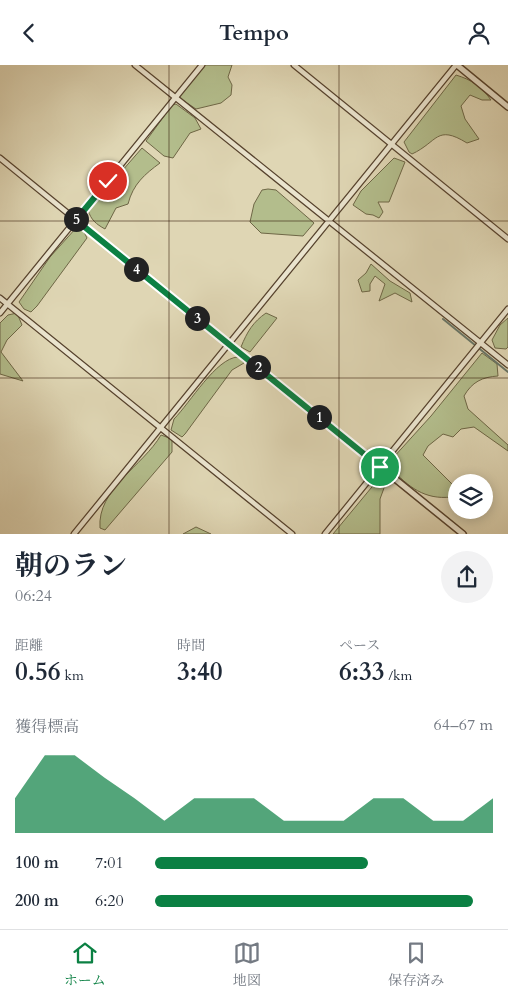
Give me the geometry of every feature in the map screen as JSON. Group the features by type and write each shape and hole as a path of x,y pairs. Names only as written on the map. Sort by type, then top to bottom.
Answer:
{"street":[{"path":"135,65 508,365"},
{"path":"0,313 202,65"},
{"path":"294,65 508,239"},
{"path":"74,534 456,65 508,107"},
{"path":"0,158 463,534"},
{"path":"0,298 292,534"},
{"path":"325,534 508,309"}],"green space":[{"path":"203,65 232,65 228,77 232,85 231,95 221,103 196,109 178,97"},
{"path":"456,75 476,84 491,100 482,100 470,95 461,106 465,119 479,139 467,143 449,135 443,135 412,154 404,142"},
{"path":"176,104 195,118 201,129 190,133 173,158 164,156 146,141 172,105"},
{"path":"142,148 160,163 140,180 128,204 116,208 105,229 94,221 88,210"},
{"path":"394,158 405,162 389,202 378,202 383,212 379,218 366,214 353,205 361,191"},
{"path":"262,190 276,190 314,223 303,236 261,233 250,222 254,204"},
{"path":"76,228 82,228 87,238 37,306 31,312 24,309 19,302 50,257"},
{"path":"371,264 390,281 410,293 412,302 395,293 379,301 385,284 375,276 370,284 370,291 362,292 358,280 366,273"},
{"path":"17,313 22,325 7,340 1,352 23,381 0,374 0,323 8,315"},
{"path":"266,313 277,318 250,352 241,347 251,328"},
{"path":"508,318 508,347 506,349 495,348 492,340 500,325"},
{"path":"482,353 497,364 498,376 478,381 470,387 464,396 468,409 508,445 508,451 474,427 461,429 453,437 443,434 428,446 423,455 448,480 448,497 433,496 418,491 391,468 392,459 431,416"},
{"path":"238,357 244,363 232,370 185,434 182,437 171,430 174,419 212,373 230,359"},
{"path":"161,435 172,439 172,452 105,530 100,528 101,514 113,490"},
{"path":"381,476 388,477 380,499 380,534 333,534"},
{"path":"196,527 211,534 183,534"}],"waterway":[{"path":"443,319 508,372"}],"route":[{"path":"108,181 76,220 380,467"}]}
